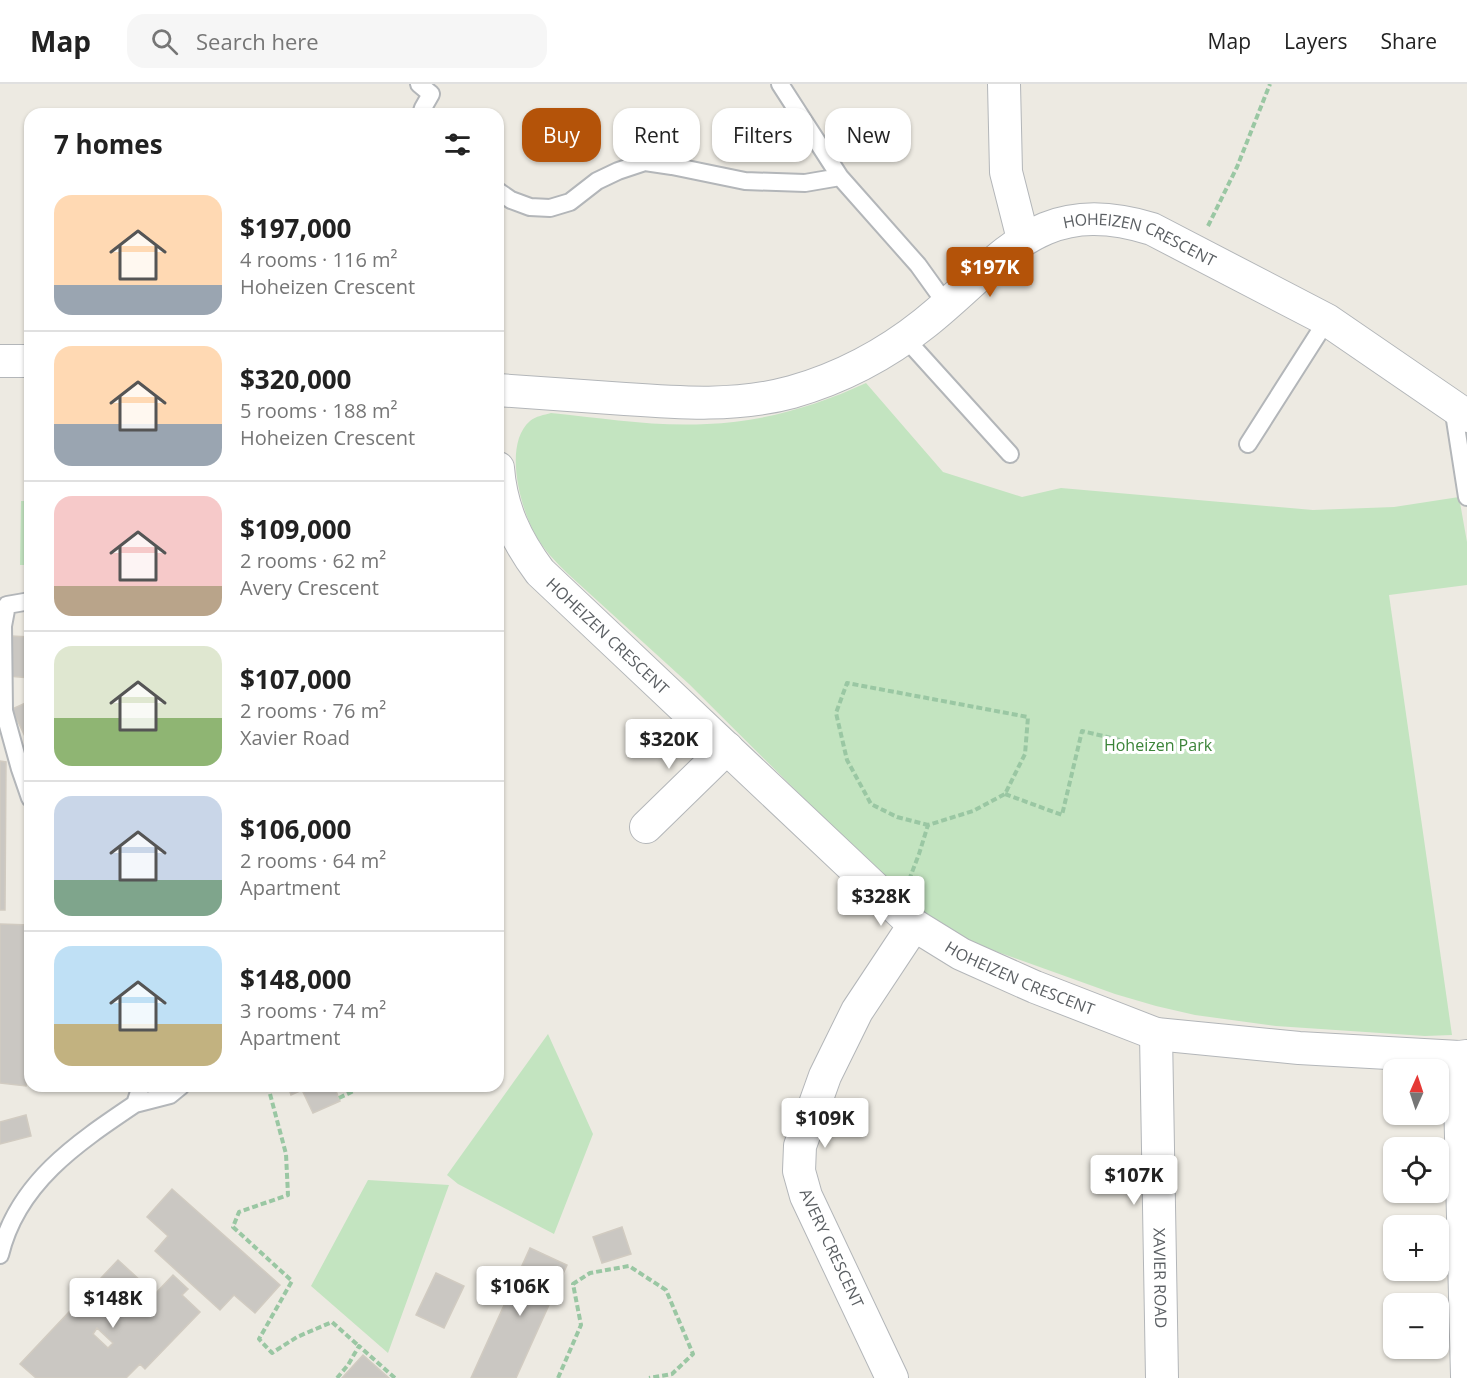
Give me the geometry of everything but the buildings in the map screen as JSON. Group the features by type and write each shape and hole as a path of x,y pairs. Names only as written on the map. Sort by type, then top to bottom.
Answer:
{"street":[{"path":"1004,84 1005,172 1023,239"},
{"name":"HOHEIZEN CRESCENT","path":"504,390 693,404 759,399 791,392 823,382 879,355 904,338 1023,239 1042,229 1063,223 1106,219 1129,222 1152,230 1327,320 1460,411"},
{"path":"0,361 24,361"},
{"name":"HOHEIZEN CRESCENT","path":"504,503 516,536 540,572 914,925 961,954 1035,987 1156,1034 1299,1048 1463,1057"},
{"path":"646,827 727,748"},
{"name":"AVERY CRESCENT","path":"892,1378 806,1196 799,1171 800,1146 825,1076 858,1011 914,925"},
{"name":"XAVIER ROAD","path":"1156,1034 1162,1378"},
{"path":"1463,1057 1467,1376"}],"lane":[{"path":"780,84 840,177 918,265 946,304"},
{"path":"423,108 430,87"},
{"path":"504,195 530,207 550,208 570,202 597,182 618,171 645,162 745,181 805,183 840,177"},
{"path":"1248,444 1327,320"},
{"path":"904,338 1010,454"},
{"path":"1460,411 1467,497"},
{"path":"24,602 7,605 3,626 3,652 4,711 24,781"},
{"path":"135,1104 139,1092"},
{"path":"0,1255 12,1220 39,1179 80,1141 135,1104 171,1095 174,1092"}],"path":[{"path":"1195,252 1237,167 1270,84"},
{"path":"847,683 1028,717 1025,754 1005,794 973,811 927,825 897,817 871,804 847,760 836,713 847,683"},
{"path":"1005,794 1062,815 1082,731 1158,749"},
{"path":"906,886 919,854 927,825"},
{"path":"269,1092 286,1154 288,1195 239,1212 233,1227 292,1281 259,1340 272,1353 297,1337 332,1322 395,1378"},
{"path":"339,1098 352,1092"},
{"path":"558,1378 581,1325 573,1284 590,1273 629,1266 666,1290 693,1354 672,1374 649,1378"},
{"path":"337,1378 359,1346"}],"green space":[{"name":"Hoheizen Park","path":"866,383 943,472 1022,497 1061,488 1313,510 1394,507 1459,497 1467,542 1467,585 1389,595 1452,1035 1425,1036 1276,1026 1195,1015 1115,994 992,950 947,928 890,884 689,684 567,573 542,545 529,522 517,476 517,445 522,431 530,421 537,417 551,413 629,422 687,425 728,423 808,406"},
{"path":"21,501 24,501 24,565 20,565"},
{"path":"548,1034 593,1134 554,1234 458,1184 447,1175"},
{"path":"368,1180 449,1185 388,1353 311,1286"}]}
